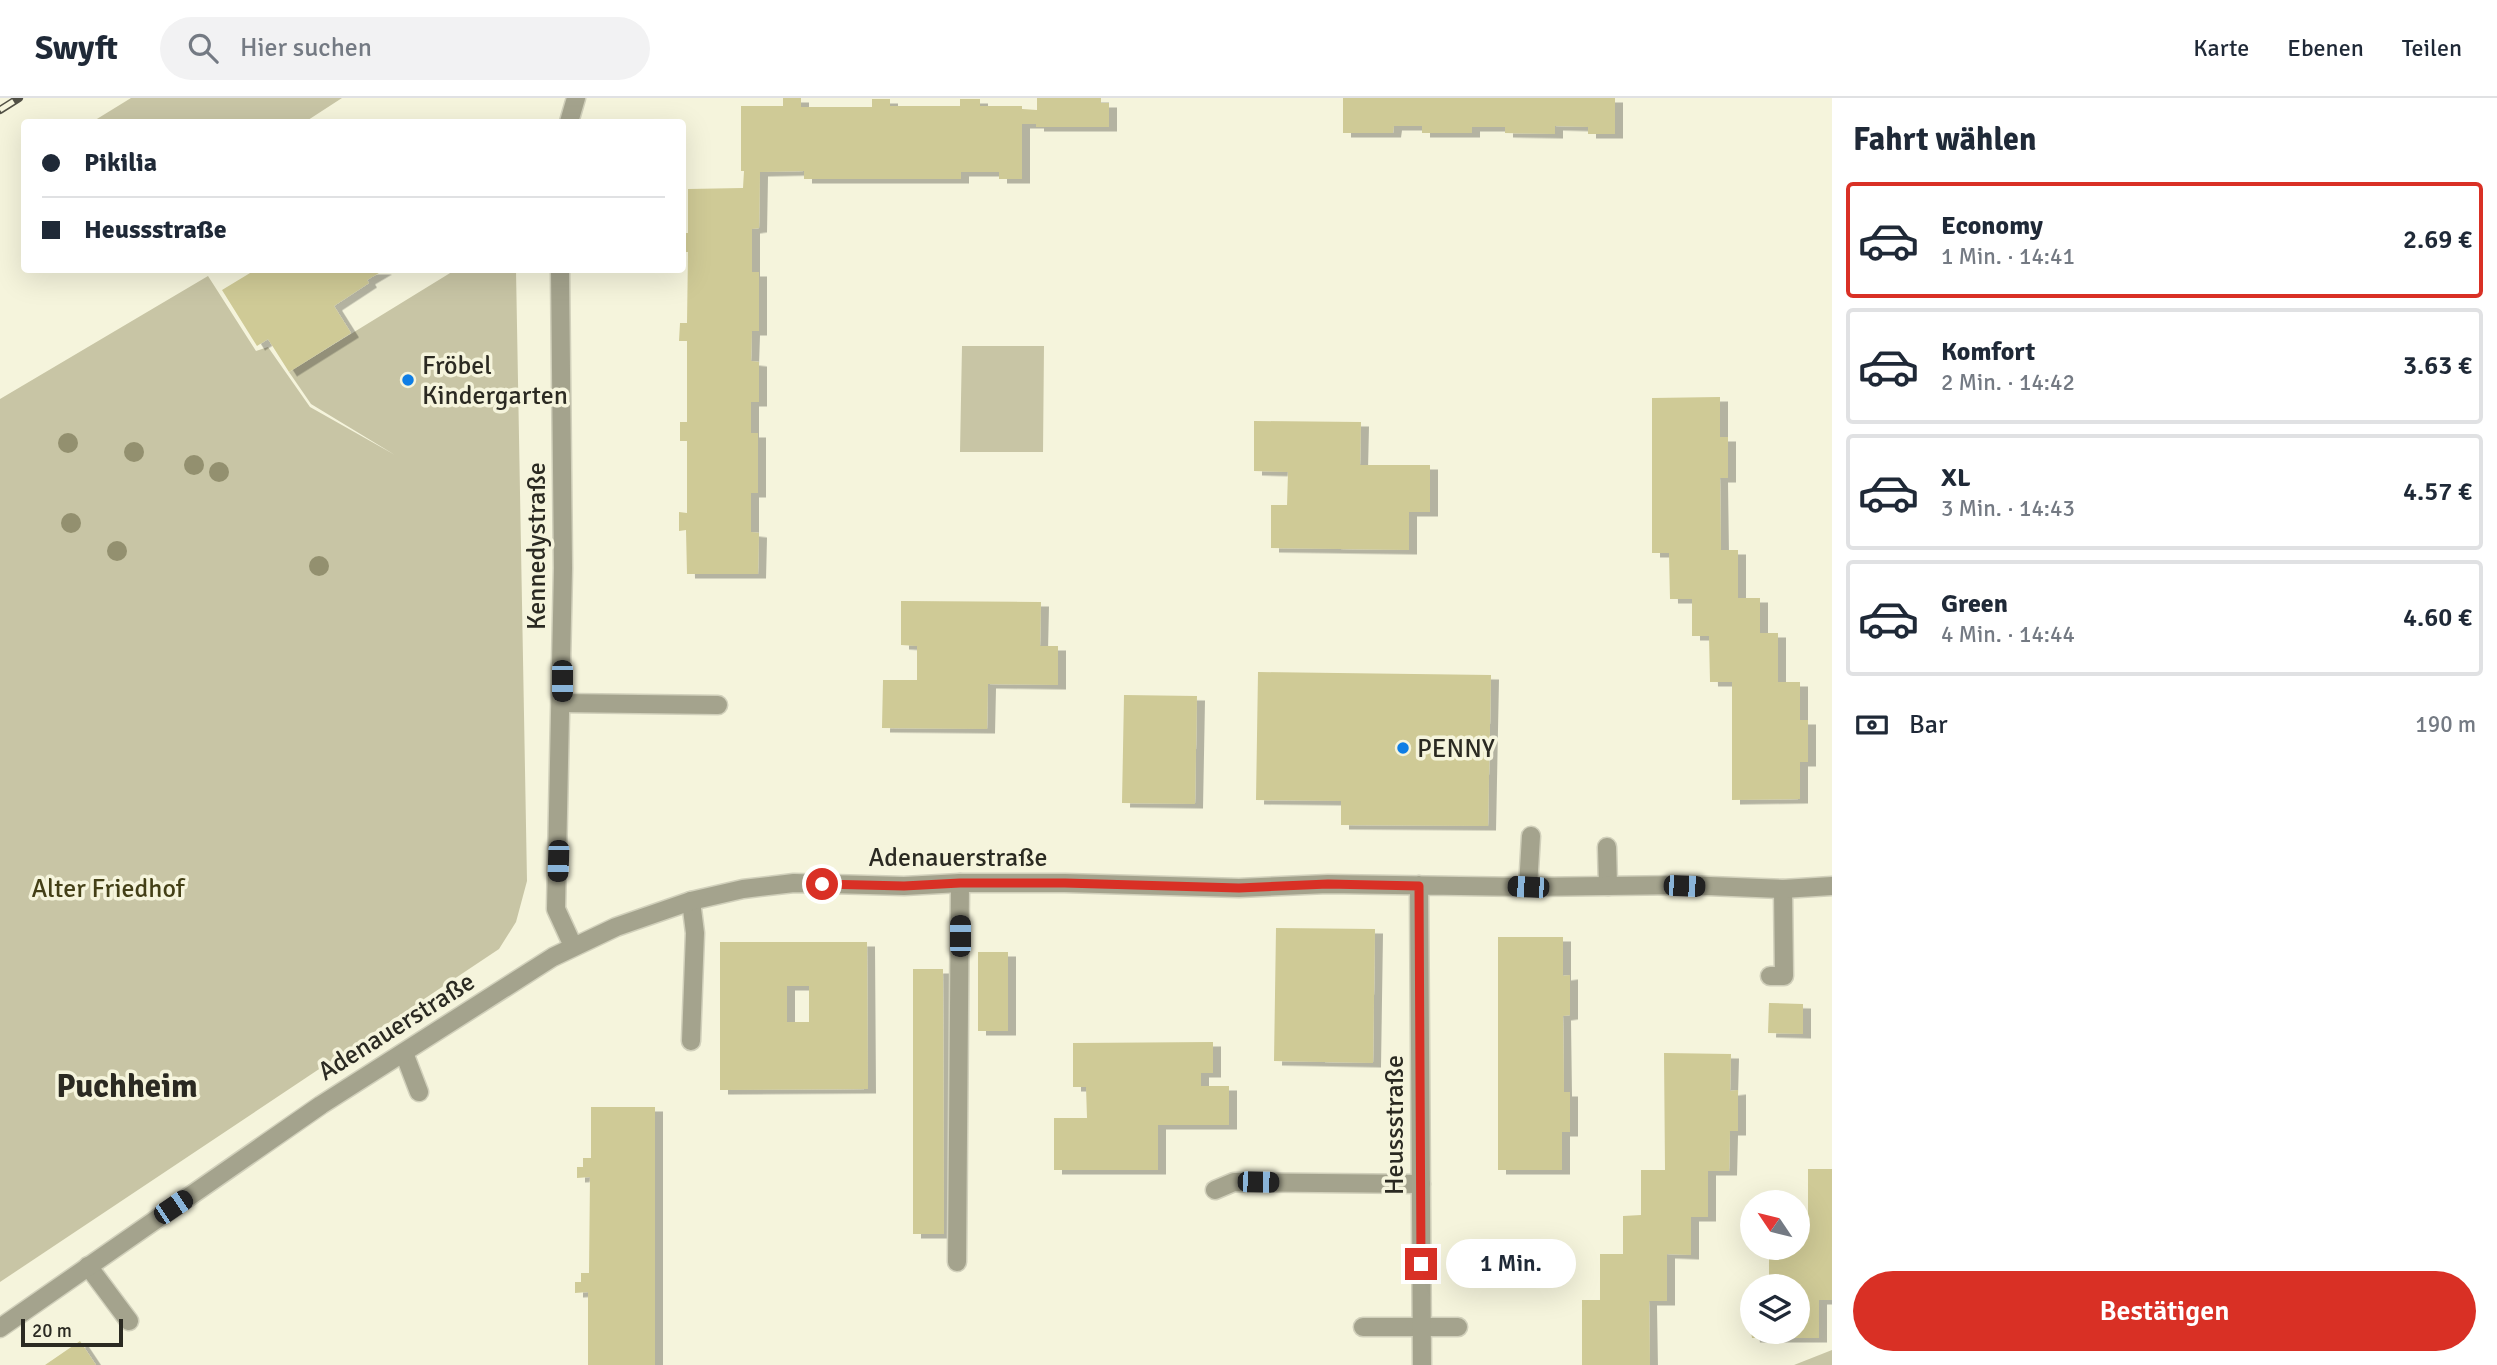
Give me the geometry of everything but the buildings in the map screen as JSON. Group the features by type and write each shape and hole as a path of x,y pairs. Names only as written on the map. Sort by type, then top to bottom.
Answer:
{"street":[{"path":"570,119 576,98"},
{"name":"Kennedystraße","path":"560,273 563,568 556,909 573,946"},
{"path":"561,703 718,705"},
{"path":"1528,887 1531,836"},
{"path":"1607,846 1608,886"},
{"name":"Adenauerstraße","path":"0,1328 309,1113 573,946 615,927 691,901 743,889 794,883 904,886 1065,883 1239,888 1328,884 1528,887 1832,886"},
{"path":"957,1262 960,883"},
{"name":"Heussstraße","path":"1419,886 1422,1365"},
{"path":"1770,976 1784,976 1783,888"},
{"path":"691,901 695,933 691,1041"},
{"path":"404,1053 419,1092"},
{"path":"1215,1190 1234,1182 1421,1184"},
{"path":"88,1266 129,1321"},
{"path":"1363,1327 1458,1327"}],"green space":[{"path":"131,98 342,98 310,119 97,119"},
{"name":"Alter Friedhof","path":"450,273 516,273 527,881 516,922 499,949 0,1282 0,399 208,276 256,351 268,347 310,407 395,455 311,404 289,372"},
{"path":"962,346 1044,346 1043,452 960,452"},
{"path":"1832,1350 1832,1365 1794,1365"}],"railway":[{"path":"0,110 19,98"}],"place":[{"name":"Fröbel Kindergarten","path":"408,380"},
{"name":"PENNY","path":"1403,748"}],"district":[{"name":"Puchheim","path":"127,1085"}],"route":[{"path":"822,884 904,886 1065,883 1239,888 1328,884 1419,886 1421,1264"}]}
